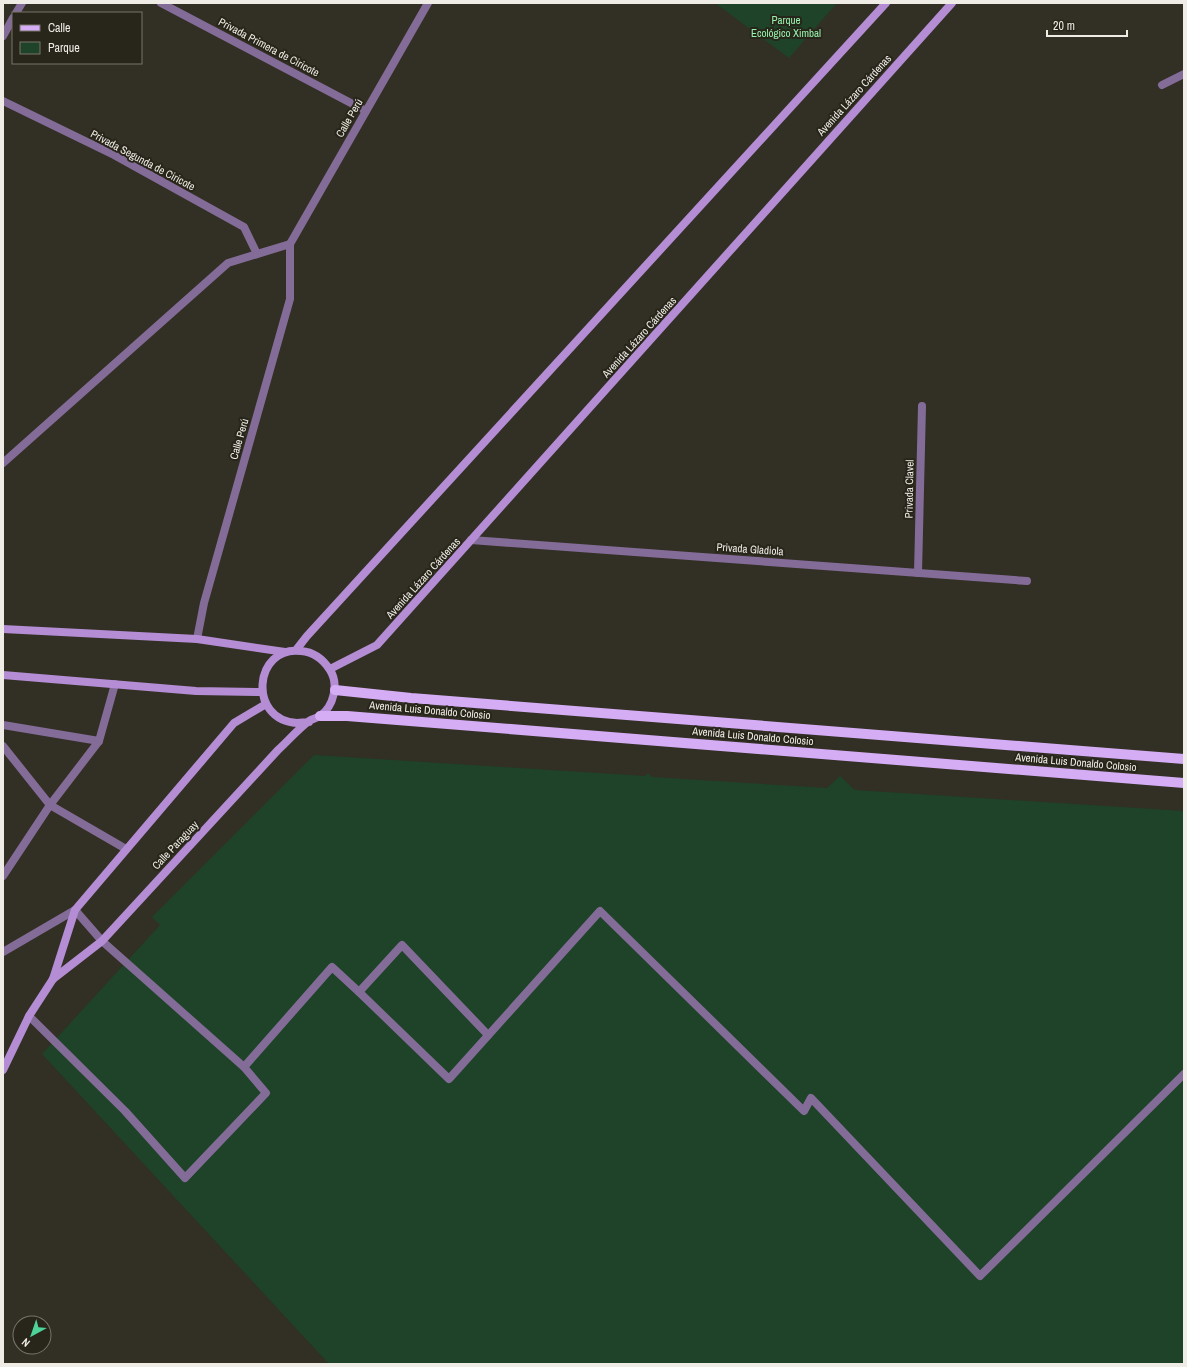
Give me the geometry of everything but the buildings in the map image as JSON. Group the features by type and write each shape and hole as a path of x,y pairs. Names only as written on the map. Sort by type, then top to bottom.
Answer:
{"main road":[{"path":"296,650 306,636 886,3"},
{"name":"Avenida Lázaro Cárdenas","path":"330,669 378,645 952,3"},
{"path":"3,629 197,639 285,652 296,650 308,652 318,656 327,664 334,681 335,690 327,709 320,716 309,722 296,723 284,720 274,714 266,704 262,692 262,680 266,668 274,659 285,652"},
{"path":"3,675 196,691 262,692"},
{"path":"335,690 411,698 1184,759"},
{"name":"Calle Paraguay","path":"3,1070 29,1016 53,979 75,910 234,723 266,704"},
{"name":"Avenida Luis Donaldo Colosio","path":"320,716 355,716 1184,783"},
{"name":"Calle Paraguay","path":"53,979 102,941 278,750 309,722"}],"street":[{"path":"17,12 22,3"},
{"name":"Privada Primera de Ciricote","path":"161,3 366,111"},
{"name":"Calle Perú","path":"197,639 204,603 290,299 290,244 428,3"},
{"path":"3,36 12,20"},
{"path":"1162,85 1184,74"},
{"name":"Privada Segunda de Ciricote","path":"3,101 114,155 244,227 257,254"},
{"path":"3,463 228,263 290,244"},
{"name":"Privada Clavel","path":"918,573 922,406"},
{"name":"Privada Gladiola","path":"471,540 501,541 1027,581"},
{"path":"3,876 50,805 99,741 116,684"},
{"path":"3,724 99,741"},
{"path":"3,746 50,805 126,849"},
{"path":"3,952 75,910 102,941 244,1067 266,1093 185,1178 126,1111 29,1016"},
{"path":"244,1067 332,967 449,1079 600,912 804,1111 811,1098 980,1276 1184,1074"},
{"path":"359,992 402,945 488,1035"}],"green space":[{"name":"Parque Ecológico Ximbal","path":"715,3 837,3 789,58"},
{"path":"314,755 645,776 648,773 652,777 827,788 840,776 855,790 1184,811 1184,1364 329,1364 42,1054 160,925 152,917"}]}
